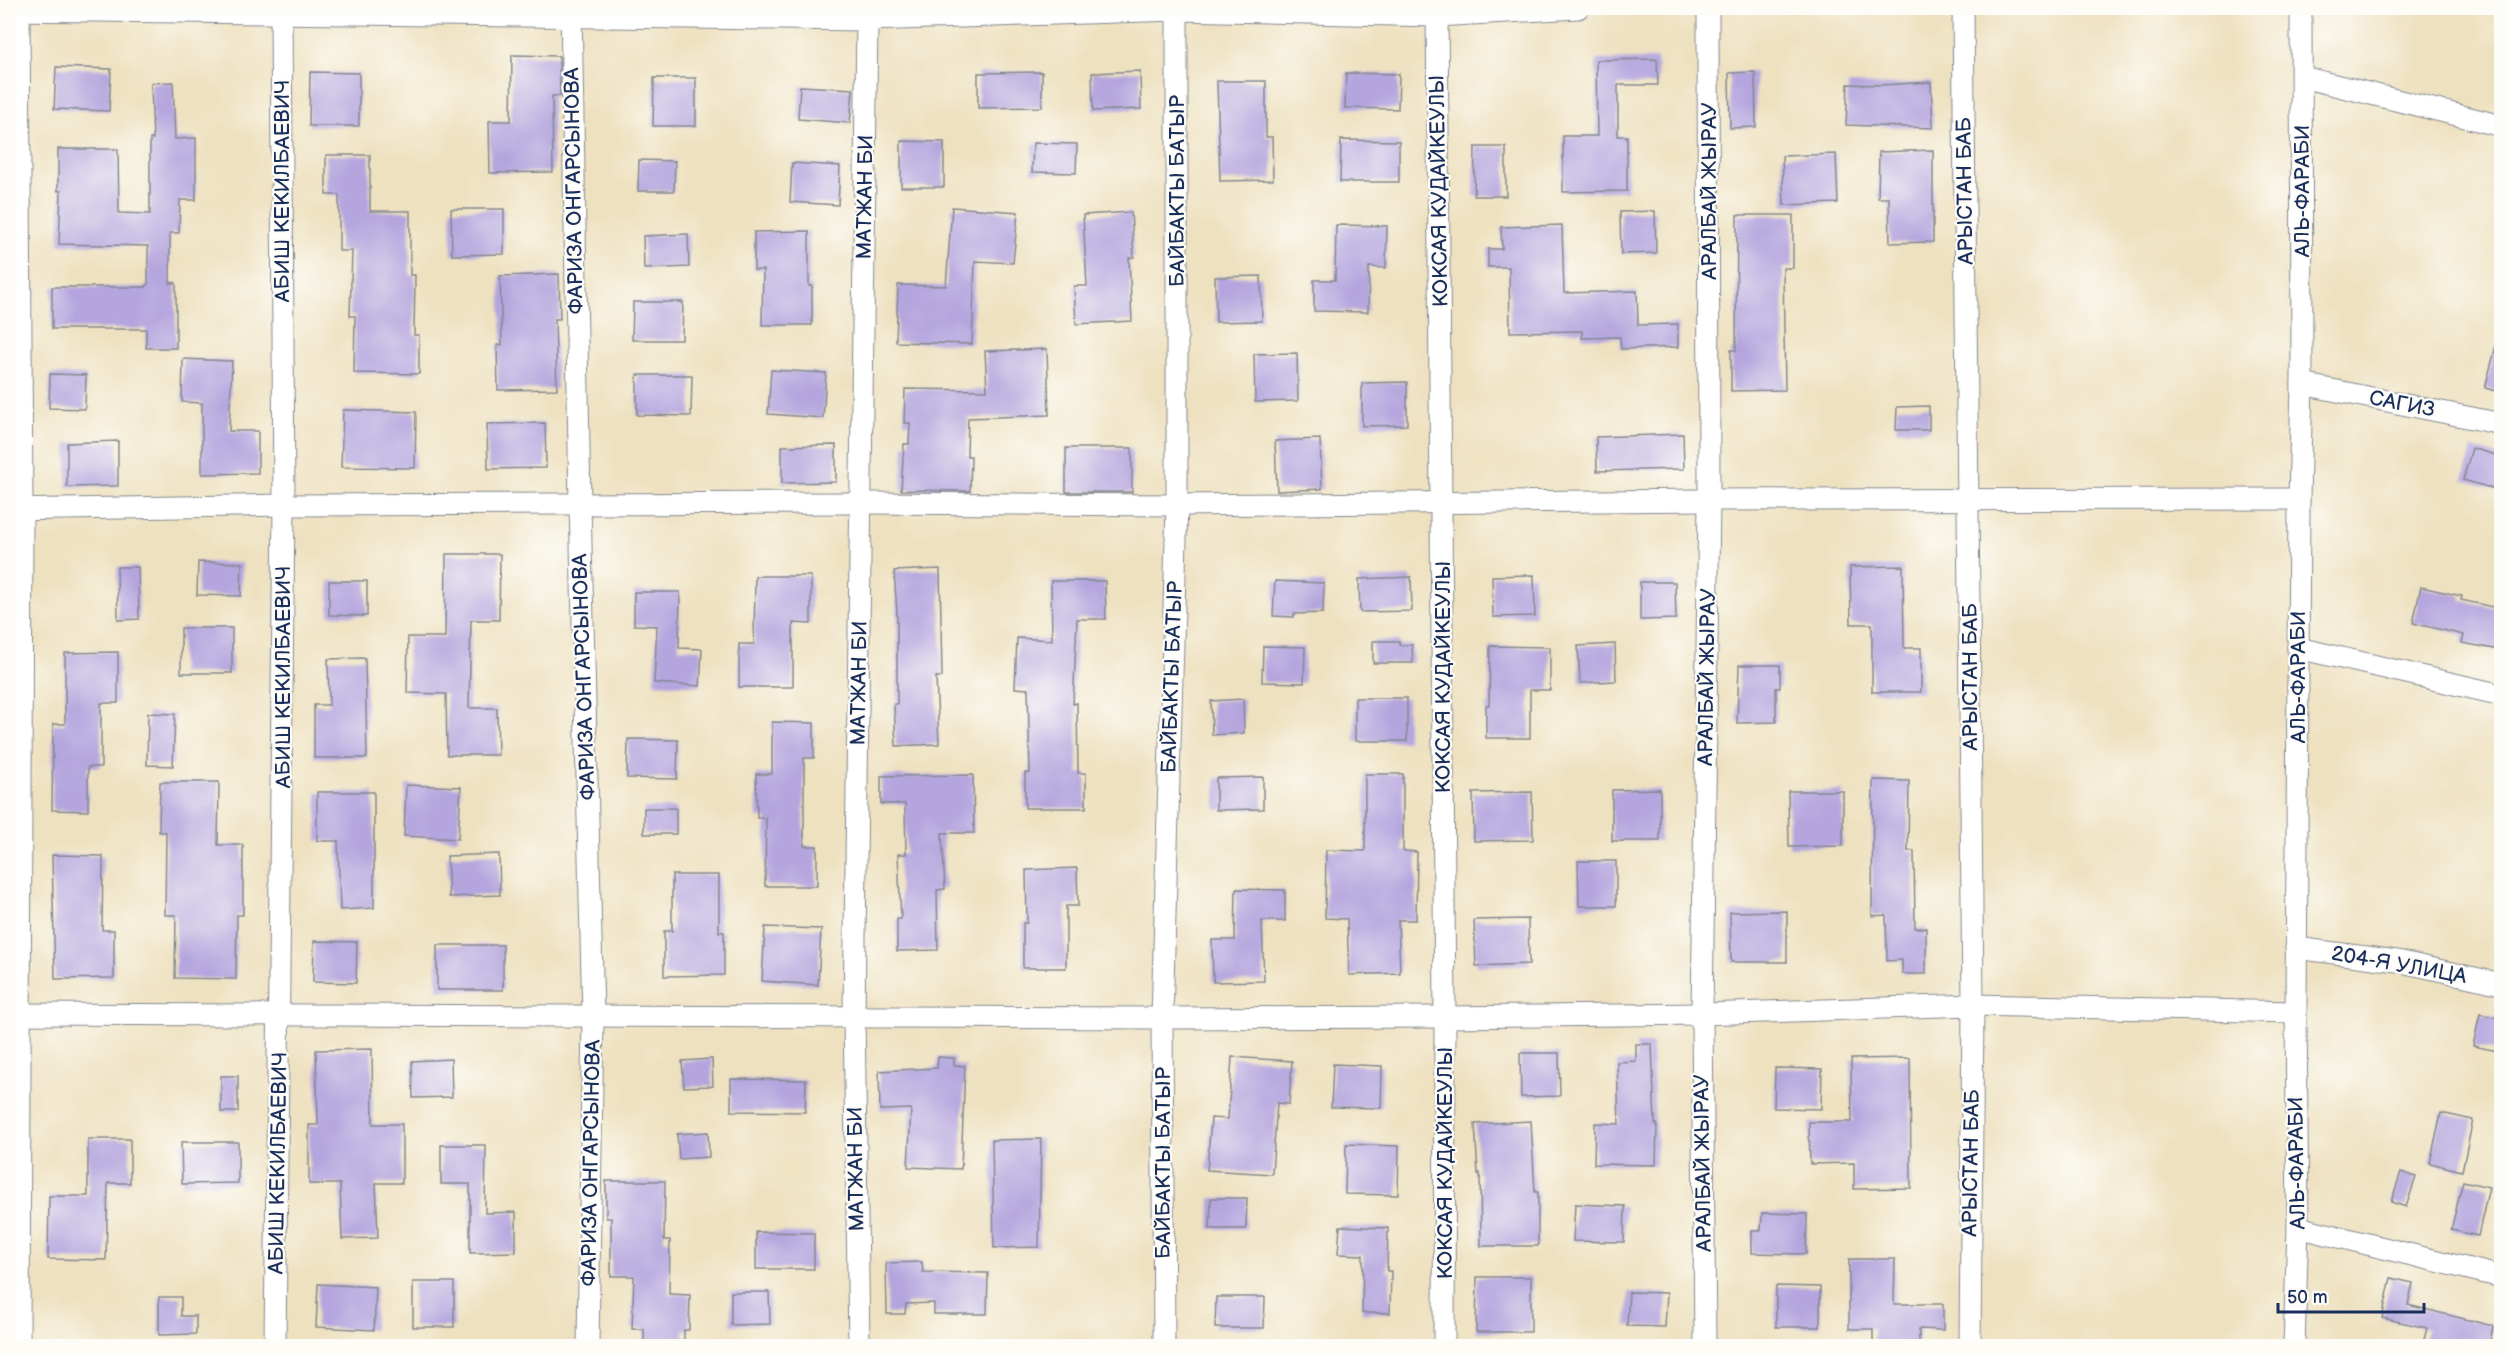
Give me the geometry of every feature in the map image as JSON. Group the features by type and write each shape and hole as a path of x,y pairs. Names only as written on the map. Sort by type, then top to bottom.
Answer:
{"street":[{"path":"19,1347 14,1014 15,9 571,13 867,20 1177,9 1437,12 1578,8"},
{"name":"АРАЛБАЙ ЖЫРАУ","path":"1705,1347 1702,1014 1709,500 1708,8"},
{"name":"АРЫСТАН БАБ","path":"1964,8 1973,1005 1970,1347"},
{"name":"АЛЬ-ФАРАБИ","path":"2294,1347 2298,1227 2296,948 2302,384 2301,8"},
{"name":"БАЙБАКТЫ БАТЫР","path":"1164,1347 1162,1018 1177,505 1177,9"},
{"name":"АБИШ КЕКИЛБАЕВИЧ","path":"275,1347 284,505 281,11"},
{"name":"КОКСАЯ КУДАЙКЕУЛЫ","path":"1437,12 1445,1017 1444,1347"},
{"name":"ФАРИЗА ОНГАРСЫНОВА","path":"571,13 593,1016 588,1347"},
{"name":"МАТЖАН БИ","path":"859,1347 854,1015 867,20"},
{"path":"2302,77 2502,126"},
{"name":"САГИЗ","path":"2302,384 2502,424"},
{"path":"15,510 284,505 861,503 1177,505 1709,500 2299,500"},
{"path":"2298,648 2502,695"},
{"name":"204-Я УЛИЦА","path":"2296,948 2397,961 2502,984"},
{"path":"14,1014 1445,1017 1702,1014 1973,1005 2296,1012"},
{"path":"2298,1227 2502,1277"}],"building":[{"path":"512,55 559,56 560,96 552,96 553,172 490,173 489,121 511,121"},
{"path":"1657,59 1658,85 1618,85 1618,136 1627,136 1627,191 1563,192 1563,136 1597,136 1596,60"},
{"path":"56,67 111,69 109,111 54,109"},
{"path":"1140,71 1141,109 1093,111 1092,73"},
{"path":"310,72 359,73 359,126 309,126"},
{"path":"1042,72 1042,107 978,108 978,73"},
{"path":"1755,72 1756,127 1730,128 1729,73"},
{"path":"1346,73 1399,74 1398,109 1345,108"},
{"path":"654,78 696,78 696,126 653,126"},
{"path":"1217,81 1266,81 1266,137 1272,137 1273,180 1220,181"},
{"path":"173,82 175,139 196,138 196,200 180,200 179,233 170,233 170,283 176,283 176,348 146,348 146,329 52,329 52,287 146,287 148,283 148,246 59,244 61,191 58,191 58,149 118,149 119,213 150,214 150,139 153,139 151,83"},
{"path":"1931,82 1933,128 1846,125 1848,84"},
{"path":"800,86 853,89 850,123 798,119"},
{"path":"1341,140 1399,141 1399,182 1340,182"},
{"path":"901,141 944,142 944,187 901,187"},
{"path":"1033,143 1077,144 1076,173 1032,172"},
{"path":"1475,147 1506,147 1506,196 1474,196"},
{"path":"1933,150 1933,242 1890,243 1889,198 1878,198 1879,152"},
{"path":"1836,154 1838,203 1784,205 1782,156"},
{"path":"326,155 370,155 370,211 410,211 410,275 415,275 414,335 419,335 419,374 354,373 355,316 350,316 352,251 339,251 339,195 326,195"},
{"path":"639,160 675,161 674,191 638,191"},
{"path":"792,163 840,166 838,205 790,202"},
{"path":"952,207 1018,212 1013,263 975,261 972,344 896,342 898,285 946,286"},
{"path":"451,209 504,209 504,254 452,255"},
{"path":"1655,211 1656,253 1621,254 1620,212"},
{"path":"1131,212 1134,257 1129,258 1132,321 1076,324 1074,286 1087,286 1083,215"},
{"path":"1737,215 1793,215 1793,268 1783,268 1785,390 1731,391 1731,350 1736,350"},
{"path":"1336,225 1387,226 1386,268 1369,267 1368,312 1314,311 1314,280 1335,280"},
{"path":"1562,225 1564,293 1637,291 1638,325 1678,324 1678,347 1621,349 1620,337 1582,338 1582,331 1510,332 1509,267 1488,267 1488,249 1502,249 1501,227"},
{"path":"809,231 812,325 762,325 763,270 754,270 754,232"},
{"path":"688,234 689,267 644,269 643,236"},
{"path":"559,274 560,319 555,319 557,389 498,390 497,345 502,345 500,276"},
{"path":"1261,276 1262,321 1216,322 1215,277"},
{"path":"633,302 683,302 682,340 632,340"},
{"path":"2496,346 2502,347 2502,393 2485,388"},
{"path":"1047,349 1049,415 968,418 967,456 971,456 970,491 901,490 904,444 909,444 910,423 904,423 905,389 987,390 985,351"},
{"path":"1297,353 1298,401 1255,402 1254,354"},
{"path":"183,359 232,361 229,431 258,431 258,473 202,474 202,403 182,402"},
{"path":"771,370 826,373 823,418 768,414"},
{"path":"50,374 86,375 85,409 49,408"},
{"path":"637,375 692,375 691,416 637,415"},
{"path":"1407,382 1407,425 1362,426 1362,383"},
{"path":"1929,406 1929,430 1896,430 1897,407"},
{"path":"343,410 416,412 415,468 341,467"},
{"path":"545,423 546,468 488,469 487,424"},
{"path":"1683,434 1684,469 1597,471 1596,437"},
{"path":"1320,439 1322,489 1277,491 1275,441"},
{"path":"118,441 118,486 67,487 67,443"},
{"path":"836,445 836,482 782,483 782,446"},
{"path":"1066,448 1132,448 1132,492 1066,492"},
{"path":"2472,448 2502,457 2502,477 2498,490 2463,480"},
{"path":"446,554 500,554 499,620 471,620 469,708 497,708 498,755 447,755 446,694 407,693 408,637 445,637"},
{"path":"198,562 242,563 241,596 197,595"},
{"path":"1903,566 1904,648 1921,648 1921,692 1872,692 1872,624 1851,624 1850,567"},
{"path":"117,567 138,567 139,619 118,620"},
{"path":"940,569 942,677 936,677 939,744 896,746 894,704 897,704 897,613 894,571"},
{"path":"1534,575 1535,616 1493,617 1492,576"},
{"path":"755,576 811,576 811,624 793,623 793,687 739,687 739,644 754,644"},
{"path":"1411,577 1412,611 1360,612 1359,579"},
{"path":"329,581 367,581 367,616 329,615"},
{"path":"1051,581 1105,581 1106,619 1077,619 1073,704 1077,703 1078,773 1086,773 1086,808 1025,808 1025,773 1030,773 1028,689 1015,688 1017,638 1052,640"},
{"path":"1275,581 1324,583 1323,613 1294,614 1294,617 1273,616"},
{"path":"1640,582 1675,582 1676,619 1640,620"},
{"path":"2421,587 2462,596 2461,600 2502,609 2500,650 2462,643 2464,635 2413,623"},
{"path":"634,592 680,592 679,648 702,649 700,686 654,683 657,626 634,625"},
{"path":"181,628 232,628 232,673 181,673"},
{"path":"1373,641 1399,641 1399,645 1412,645 1413,663 1373,663"},
{"path":"1615,644 1616,681 1580,683 1578,646"},
{"path":"1263,646 1305,647 1304,683 1262,682"},
{"path":"1490,646 1550,647 1550,690 1530,690 1530,738 1486,738"},
{"path":"118,652 118,703 101,703 101,767 88,767 88,811 52,810 53,724 65,724 65,653"},
{"path":"365,658 367,758 314,758 314,705 329,705 328,659"},
{"path":"1739,665 1780,665 1780,688 1776,688 1776,722 1737,723"},
{"path":"1355,698 1407,698 1407,741 1355,741"},
{"path":"1243,699 1244,733 1212,735 1211,701"},
{"path":"148,713 175,714 173,766 147,765"},
{"path":"772,722 814,723 814,758 804,758 804,846 817,846 817,886 765,886 766,818 757,818 756,774 772,774"},
{"path":"628,739 678,740 677,779 627,778"},
{"path":"1365,774 1403,774 1403,851 1417,852 1416,920 1398,920 1400,973 1349,975 1347,919 1325,918 1326,850 1365,851"},
{"path":"973,775 974,833 942,833 945,889 937,890 938,950 897,951 897,919 901,919 898,854 906,854 905,804 881,804 881,776"},
{"path":"1263,777 1263,809 1216,810 1216,778"},
{"path":"1873,780 1909,781 1908,851 1914,851 1915,928 1926,928 1926,974 1902,974 1902,960 1887,961 1886,915 1872,916"},
{"path":"160,782 219,782 218,845 243,845 243,915 237,915 236,979 175,978 176,915 165,915 166,832 159,832"},
{"path":"406,785 461,787 458,839 404,836"},
{"path":"1660,789 1660,841 1612,841 1612,790"},
{"path":"1788,791 1843,791 1843,846 1789,847"},
{"path":"317,792 374,792 374,908 340,910 338,841 317,841"},
{"path":"1532,792 1533,840 1474,841 1473,793"},
{"path":"644,808 676,808 676,834 644,834"},
{"path":"499,854 500,895 449,897 447,856"},
{"path":"52,855 103,856 102,930 114,930 114,978 55,979"},
{"path":"1578,861 1616,861 1616,906 1579,906"},
{"path":"1077,868 1078,906 1066,906 1066,968 1023,968 1023,923 1027,923 1026,870"},
{"path":"672,875 719,875 719,932 724,932 724,975 664,976 664,931 672,931"},
{"path":"1236,889 1285,890 1285,921 1262,921 1264,981 1213,982 1212,940 1235,940"},
{"path":"1787,911 1787,962 1731,962 1730,912"},
{"path":"1528,919 1529,964 1476,966 1474,920"},
{"path":"765,927 821,929 818,985 762,981"},
{"path":"314,941 357,942 356,983 313,982"},
{"path":"437,945 503,945 503,990 437,990"},
{"path":"2480,1014 2502,1019 2502,1052 2473,1046"},
{"path":"1636,1044 1652,1044 1655,1124 1657,1124 1656,1165 1594,1164 1595,1123 1619,1124 1617,1062 1636,1061"},
{"path":"372,1049 373,1124 402,1124 402,1183 376,1183 378,1238 342,1239 340,1184 309,1184 309,1125 318,1125 316,1050"},
{"path":"1520,1053 1559,1053 1560,1096 1521,1097"},
{"path":"938,1057 954,1058 954,1065 965,1066 961,1169 908,1167 911,1109 880,1110 879,1071 937,1068"},
{"path":"1232,1057 1292,1061 1289,1104 1277,1103 1272,1174 1207,1170 1211,1118 1228,1119"},
{"path":"1910,1058 1911,1188 1854,1189 1854,1163 1810,1164 1809,1122 1852,1122 1851,1059"},
{"path":"451,1059 452,1097 413,1098 412,1061"},
{"path":"712,1059 713,1086 684,1087 682,1061"},
{"path":"1333,1064 1382,1066 1381,1108 1331,1107"},
{"path":"1775,1068 1822,1069 1821,1109 1774,1108"},
{"path":"221,1076 238,1076 238,1112 221,1112"},
{"path":"731,1079 806,1080 805,1112 731,1111"},
{"path":"2441,1113 2473,1120 2462,1171 2430,1163"},
{"path":"1531,1121 1535,1192 1538,1192 1538,1246 1481,1246 1480,1173 1478,1174 1475,1124"},
{"path":"708,1132 709,1157 679,1159 677,1134"},
{"path":"88,1139 130,1139 130,1183 108,1183 106,1260 48,1259 49,1196 88,1196"},
{"path":"1041,1139 1039,1247 994,1248 992,1140"},
{"path":"181,1142 238,1142 238,1183 182,1184"},
{"path":"1346,1144 1399,1146 1398,1195 1345,1194"},
{"path":"441,1145 486,1145 485,1213 516,1212 516,1252 470,1253 470,1184 441,1184"},
{"path":"2401,1172 2416,1177 2406,1207 2391,1202"},
{"path":"606,1181 665,1181 664,1240 670,1240 669,1294 690,1295 689,1330 684,1330 684,1347 644,1347 644,1329 632,1329 634,1276 611,1276 611,1218 606,1218"},
{"path":"2463,1181 2489,1187 2478,1236 2451,1230"},
{"path":"1211,1198 1247,1198 1246,1229 1210,1229"},
{"path":"1575,1204 1625,1206 1624,1242 1573,1241"},
{"path":"1762,1213 1807,1214 1806,1254 1752,1253 1752,1230 1761,1230"},
{"path":"1340,1226 1388,1228 1387,1271 1391,1271 1390,1313 1362,1313 1363,1255 1338,1254"},
{"path":"756,1232 814,1233 814,1269 756,1269"},
{"path":"1849,1259 1895,1259 1894,1304 1943,1304 1943,1330 1919,1329 1919,1347 1873,1347 1873,1329 1849,1329"},
{"path":"922,1262 923,1272 988,1273 987,1314 934,1314 934,1303 906,1304 905,1314 887,1314 886,1263"},
{"path":"1477,1277 1531,1277 1531,1332 1476,1332"},
{"path":"2391,1278 2413,1283 2408,1305 2493,1326 2489,1347 2422,1347 2427,1328 2382,1318"},
{"path":"413,1282 454,1282 454,1327 413,1327"},
{"path":"318,1284 376,1287 374,1330 316,1327"},
{"path":"1776,1286 1820,1287 1820,1327 1776,1327"},
{"path":"731,1292 769,1292 770,1324 731,1325"},
{"path":"1629,1292 1667,1293 1665,1327 1627,1326"},
{"path":"159,1297 181,1297 181,1316 196,1316 196,1334 159,1335"},
{"path":"1216,1297 1265,1297 1264,1328 1215,1328"}]}
